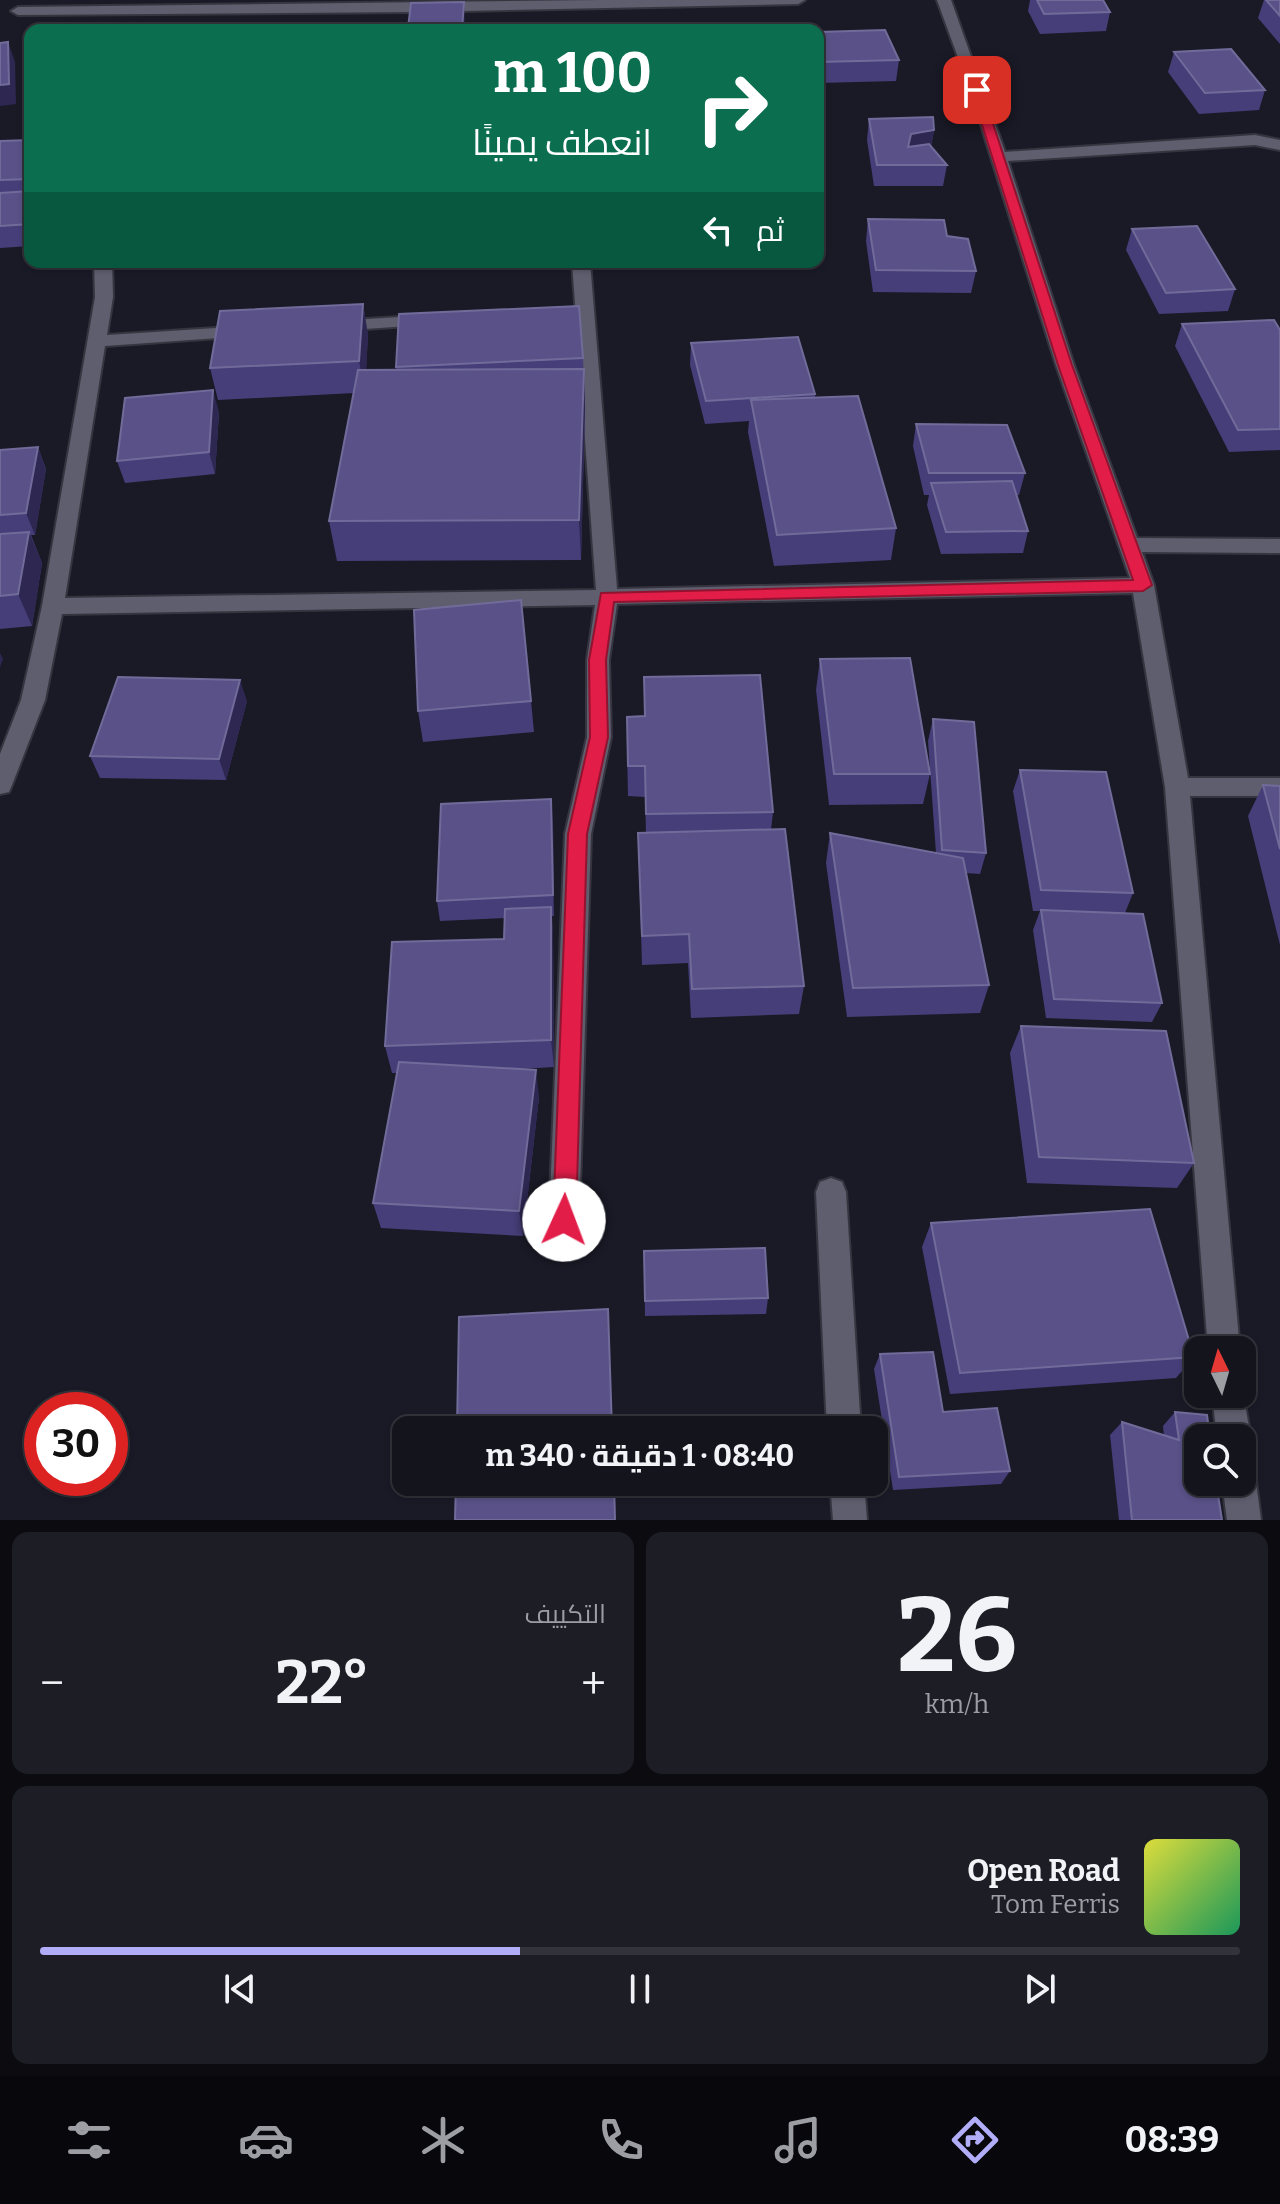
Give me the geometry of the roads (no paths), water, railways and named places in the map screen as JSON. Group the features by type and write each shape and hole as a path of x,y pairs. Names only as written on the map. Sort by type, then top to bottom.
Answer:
{"street":[{"path":"13,5 550,8 798,0"},
{"path":"944,0 999,157 1065,365 1143,585 1177,787 1223,1336"},
{"path":"13,5 27,24"},
{"path":"999,157 1255,140 1280,145"},
{"path":"0,785 33,700 53,606 98,341 104,297 103,268"},
{"path":"564,1220 578,834 599,737 598,660 607,597 579,310 581,268"},
{"path":"319,327 445,319"},
{"path":"98,341 271,330"},
{"path":"1131,545 1280,546"},
{"path":"53,606 1143,585"},
{"path":"1177,787 1280,787"},
{"path":"831,1192 843,1416"},
{"path":"848,1496 850,1520"},
{"path":"1241,1496 1244,1520"}]}
